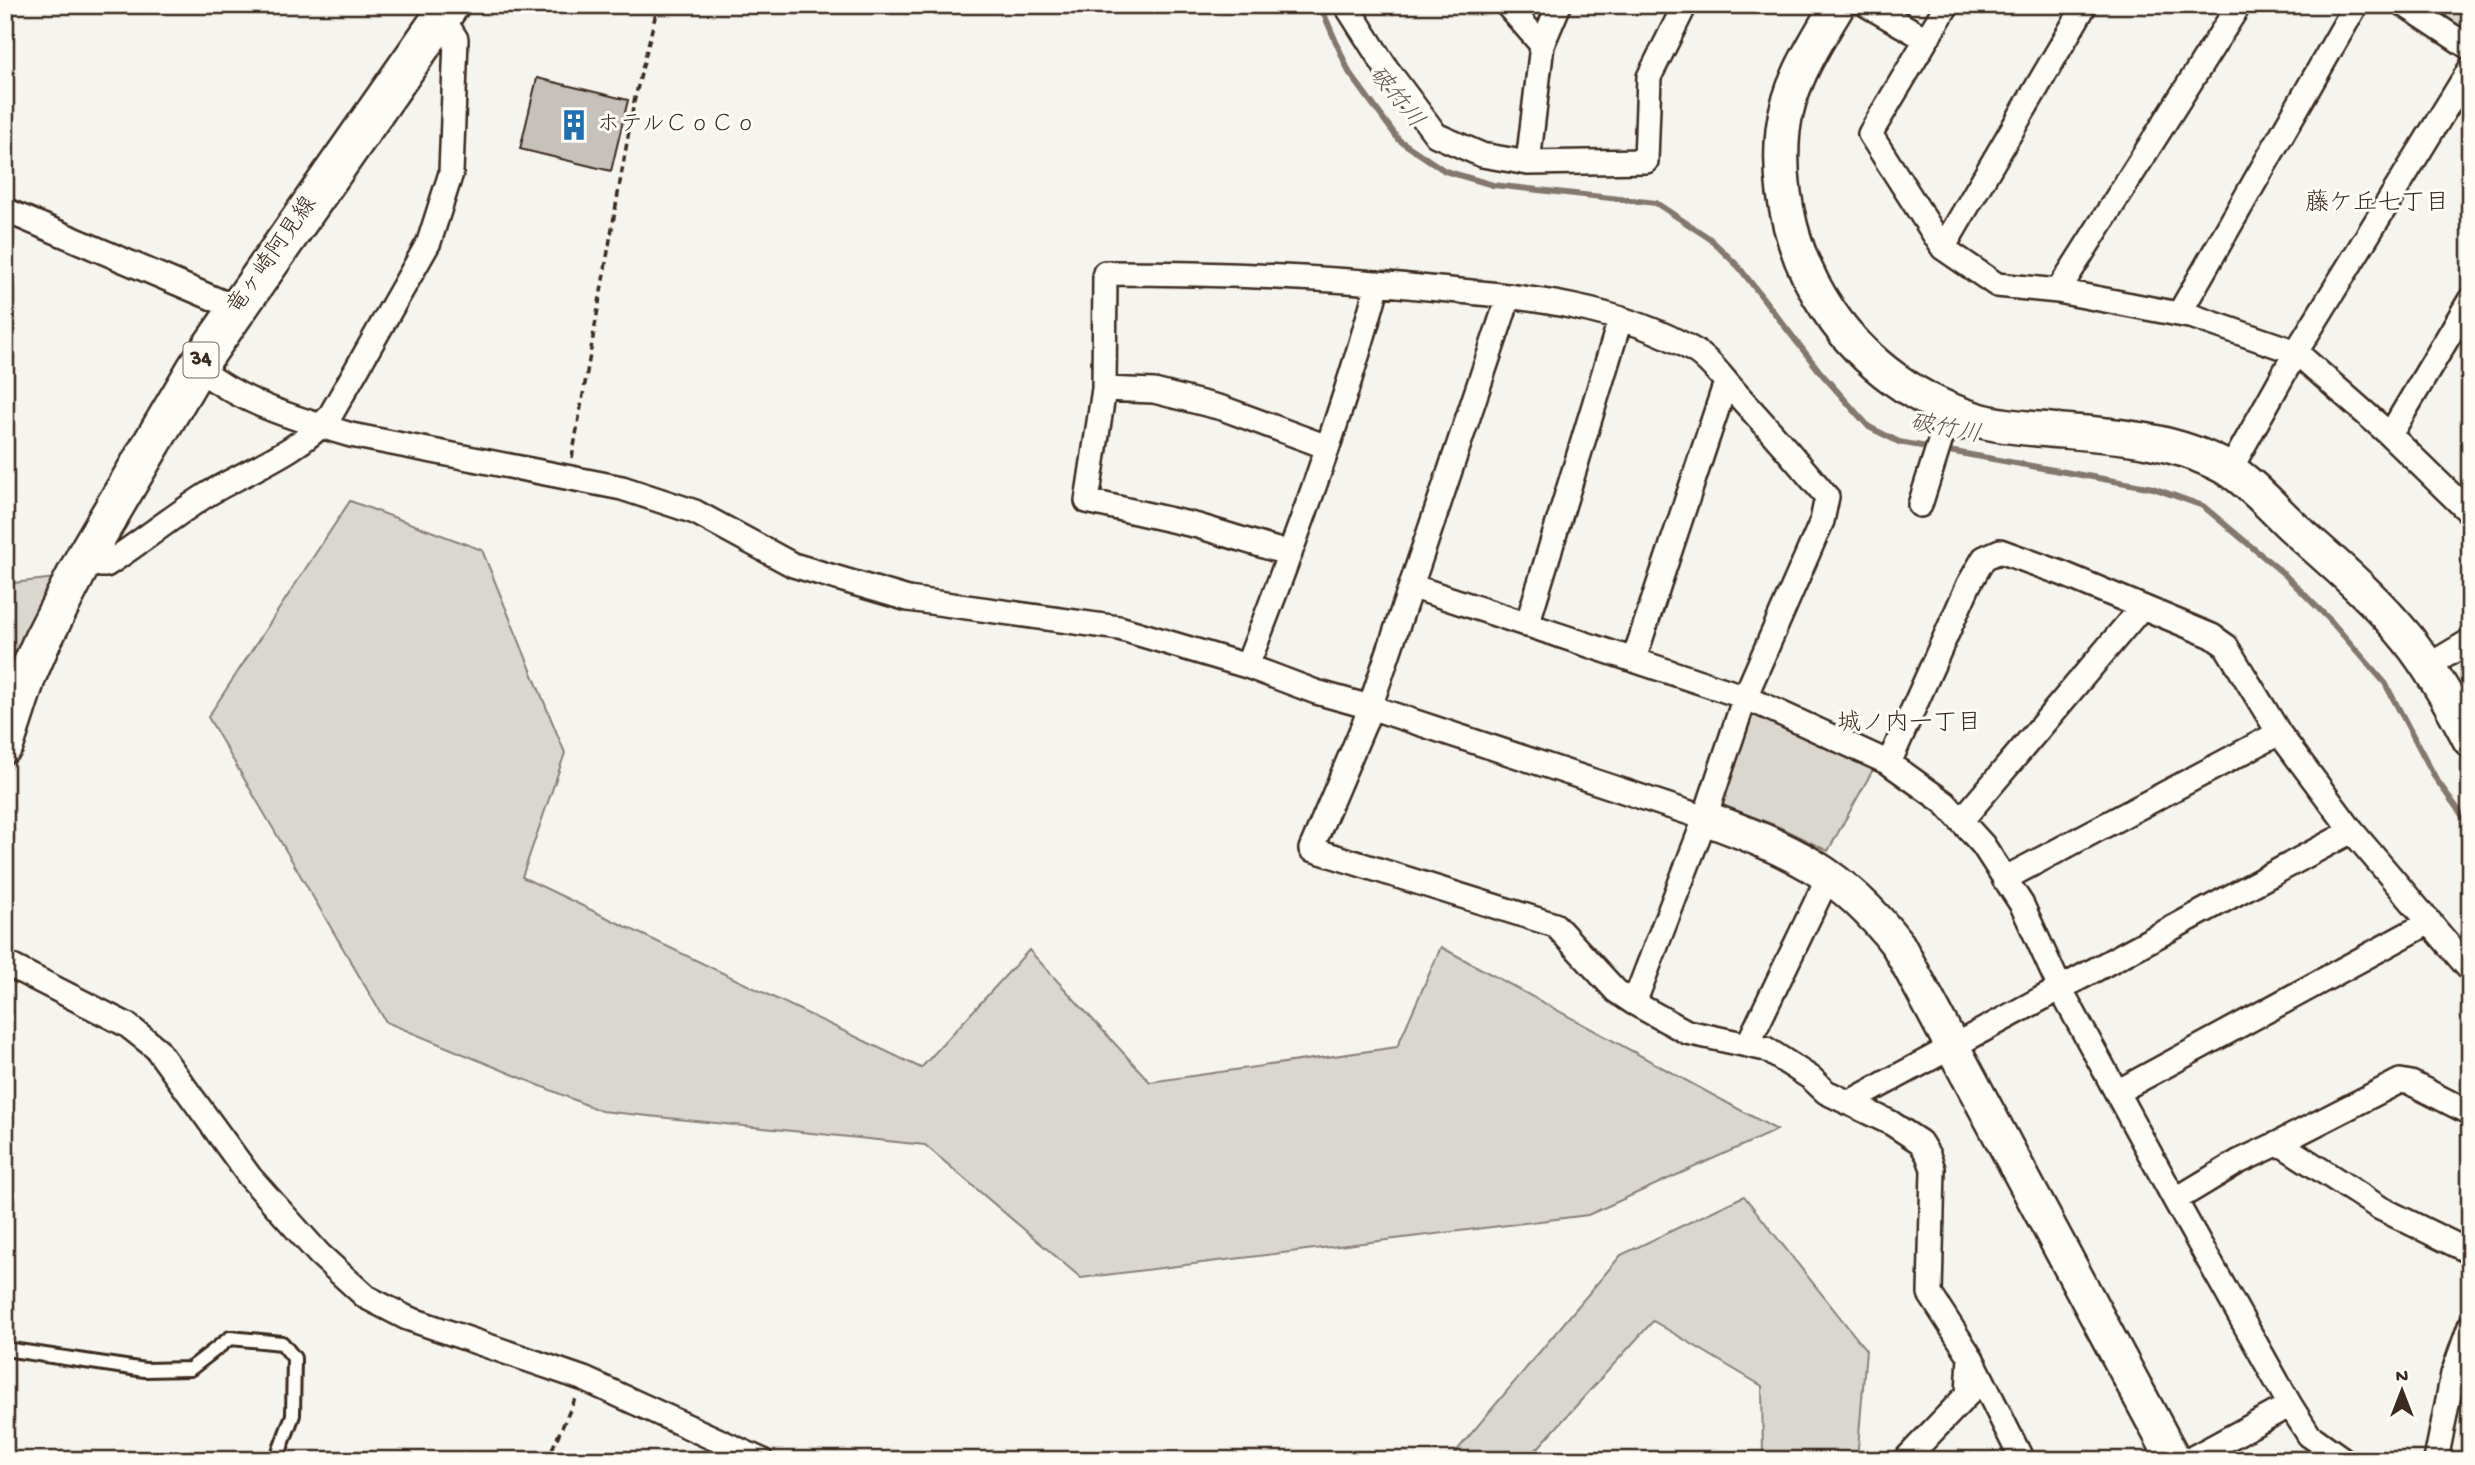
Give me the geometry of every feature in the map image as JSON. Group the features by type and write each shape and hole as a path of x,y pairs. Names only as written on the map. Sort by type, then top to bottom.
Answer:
{"main road":[{"name":"竜ヶ崎阿見線","path":"5,744 27,676 42,641 86,555 197,367 446,11"}],"street":[{"path":"1346,5 1386,68 1436,135 1482,155 1528,163 1646,161 1649,77 1685,5"},
{"path":"1507,5 1542,45"},
{"path":"1528,163 1542,45 1559,5"},
{"path":"1838,5 1809,53 1793,89 1783,129 1786,207 1797,252 1814,289 1844,333 1872,361 1910,391 1945,409 1986,422 2148,440 2183,449 2230,470 2375,602 2408,639 2428,666 2470,740"},
{"path":"1867,5 1926,39"},
{"path":"1947,5 1870,134 1943,248 1997,285 2058,291 2179,314 2296,352 2468,507"},
{"path":"1943,248 2085,5"},
{"path":"2058,291 2239,5"},
{"path":"2179,314 2356,5"},
{"path":"2405,5 2470,48"},
{"path":"86,555 100,565 106,565 208,495 281,453 321,426 330,416 429,242 451,173 456,39 446,11"},
{"path":"2230,470 2296,352 2470,69"},
{"path":"5,210 236,308"},
{"path":"1290,554 1198,526 1087,501 1104,388 1105,273 1216,273 1378,283 1509,296 1600,313 1643,327 1697,352 1827,497 1822,521 1745,697 1705,818 1634,1003"},
{"path":"1247,666 1290,554 1358,358 1378,283"},
{"path":"1509,296 1370,707 1311,849 1555,925 1616,991 1634,1003 1687,1032 1766,1049 1811,1078 1826,1092 1891,1122 1920,1142 1933,1169 1930,1294 1970,1356 2022,1460"},
{"path":"2390,435 2470,300"},
{"path":"1527,625 1620,320"},
{"path":"197,367 245,398 321,426 351,435 622,488 695,512 793,565 908,599 1119,628 1247,666 1316,692 1370,707 1705,818 1770,842 1805,860 1831,877 1866,908 1898,945 2174,1460"},
{"path":"1634,659 1726,382"},
{"path":"1104,388 1154,391 1223,408 1327,447"},
{"path":"1920,505 1943,432 1986,422"},
{"path":"1889,763 1969,583 1984,558 2000,551 2061,573 2212,636 2225,646 2278,733 2352,831 2470,970"},
{"path":"1411,586 1745,697 1889,763 1945,803 1983,845 2022,905 2060,988 2290,1405 2309,1435 2344,1460"},
{"path":"1961,821 2142,607"},
{"path":"2428,666 2470,641"},
{"path":"2004,878 2278,733"},
{"path":"1848,1103 2352,831"},
{"path":"1748,1044 1822,890 1831,877"},
{"path":"2117,1092 2430,922"},
{"path":"5,963 127,1024 156,1048 250,1177 319,1254 366,1297 407,1318 584,1379 761,1460"},
{"path":"2175,1200 2238,1162 2400,1081 2411,1083 2470,1113"},
{"path":"2279,1143 2380,1208 2470,1252"},
{"path":"2436,1460 2453,1374 2470,1326"},
{"path":"1905,1460 1968,1394 1970,1356"},
{"path":"2189,1460 2290,1405"}],"lane":[{"path":"5,1349 145,1370 190,1369 230,1338 282,1343 294,1358 293,1415 276,1460"}],"path":[{"path":"568,477 634,103 658,5"},
{"path":"547,1460 584,1379"}],"shaded area":[{"path":"2421,5 2470,5 2470,37"},
{"path":"350,501 482,550 565,753 522,877 921,1068 1029,950 1150,1082 1397,1047 1441,947 1777,1130 1588,1215 1081,1278 925,1145 601,1111 386,1022 208,717"},
{"path":"56,578 31,641 5,669 5,584"},
{"path":"1758,713 1875,766 1828,851 1777,826 1725,806 1721,801 1748,719"},
{"path":"1744,1196 1866,1350 1857,1460 1763,1460 1762,1386 1653,1321 1527,1460 1449,1460 1621,1255"}],"building":[{"name":"ホテルＣｏＣｏ","path":"537,78 628,100 611,171 520,149"}],"waterway":[{"name":"破竹川","path":"1320,5 1349,72 1399,140 1445,171 1493,185 1656,203 1709,238 1738,266 1821,373 1869,427 1899,442 2153,488 2203,506 2284,574 2329,619 2385,683 2436,779 2470,826"}],"place":[{"name":"ホテルＣｏＣｏ","path":"574,125"}],"district":[{"name":"藤ケ丘七丁目","path":"2377,204"},
{"name":"城ノ内一丁目","path":"1909,724"}]}
